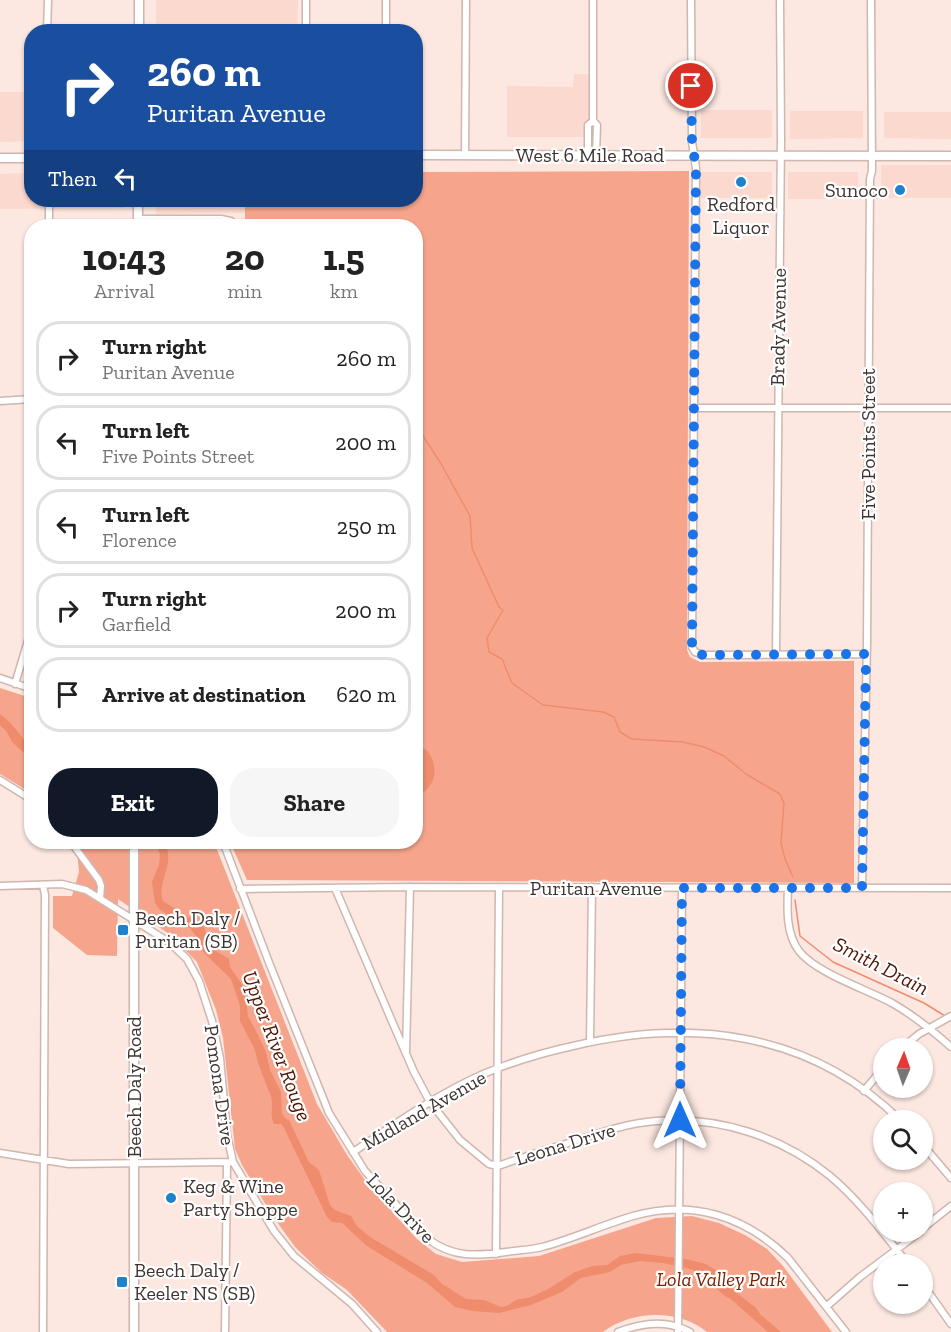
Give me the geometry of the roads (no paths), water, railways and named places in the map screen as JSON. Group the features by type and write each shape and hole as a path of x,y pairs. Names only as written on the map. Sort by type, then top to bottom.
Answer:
{"main road":[{"path":"139,0 139,24"},
{"name":"West 6 Mile Road","path":"423,155 951,156"},
{"path":"0,158 24,158"},
{"name":"Beech Daly Road","path":"134,849 134,1332"}],"street":[{"path":"47,24 48,0"},
{"path":"306,0 306,24"},
{"path":"386,0 386,24"},
{"path":"465,155 466,0"},
{"path":"592,155 597,125 593,121 593,0"},
{"path":"691,0 694,155 691,643 695,652 703,655 866,654"},
{"name":"Brady Avenue","path":"776,655 780,0"},
{"name":"Five Points Street","path":"862,888 872,155 871,0"},
{"path":"0,401 24,400"},
{"path":"693,408 951,408"},
{"path":"15,684 24,654"},
{"path":"0,678 24,687"},
{"path":"0,780 24,795"},
{"path":"0,886 73,885 99,898 101,886 99,880 76,849"},
{"name":"Lola Drive","path":"226,849 324,1102 353,1152 381,1190 433,1243 447,1251 463,1255 496,1254 542,1247 634,1216 663,1209 698,1210 719,1215 763,1236 788,1258 846,1332"},
{"path":"42,1332 45,895 43,885"},
{"path":"406,1052 410,887"},
{"path":"496,1254 499,887"},
{"path":"590,1042 592,887"},
{"name":"Leona Drive","path":"335,888 430,1102 460,1140 489,1164 498,1166 611,1129 654,1121 706,1122 739,1128 798,1153 822,1170 844,1189 900,1254"},
{"path":"678,1329 682,888"},
{"name":"Puritan Avenue","path":"240,889 951,888"},
{"path":"788,889 791,933 795,945 804,956 819,968 893,1004 929,1028 951,1047"},
{"name":"Pomona Drive","path":"99,898 169,942 181,953 199,981 212,1021 220,1058 230,1163 285,1246 351,1304 377,1332"},
{"path":"916,1038 951,1016"},
{"name":"Midland Avenue","path":"353,1152 430,1102 467,1081 498,1068 535,1055 635,1034 681,1032 725,1035 772,1046 819,1064 864,1091 888,1110"},
{"path":"864,1091 873,1080"},
{"path":"0,1153 69,1164 230,1163 225,1332"},
{"path":"933,1157 951,1178"},
{"path":"933,1220 951,1206"},
{"path":"827,1306 860,1277 907,1242"},
{"path":"933,1298 951,1324"},
{"path":"618,1332 655,1323 690,1332"}],"waterway":[{"name":"Smith Drain","path":"423,436 470,516 472,548 499,607 503,610 487,638 489,652 502,659 512,683 543,705 603,712 614,717 620,732 632,739 683,742 704,747 724,756 746,774 780,794 784,803 781,843 793,877"},
{"name":"Smith Drain","path":"795,900 800,936 833,962 924,1003 945,1016"},
{"name":"Upper River Rouge","path":"697,1267 704,1270 729,1293"}],"place":[{"name":"Redford Liquor","path":"741,182"},
{"name":"Sunoco","path":"900,190"},
{"name":"Beech Daly / Puritan (SB)","path":"123,930"},
{"name":"Keg & Wine Party Shoppe","path":"171,1198"},
{"name":"Beech Daly / Keeler NS (SB)","path":"122,1282"}],"park label":[{"name":"Lola Valley Park","path":"721,1279"}]}
